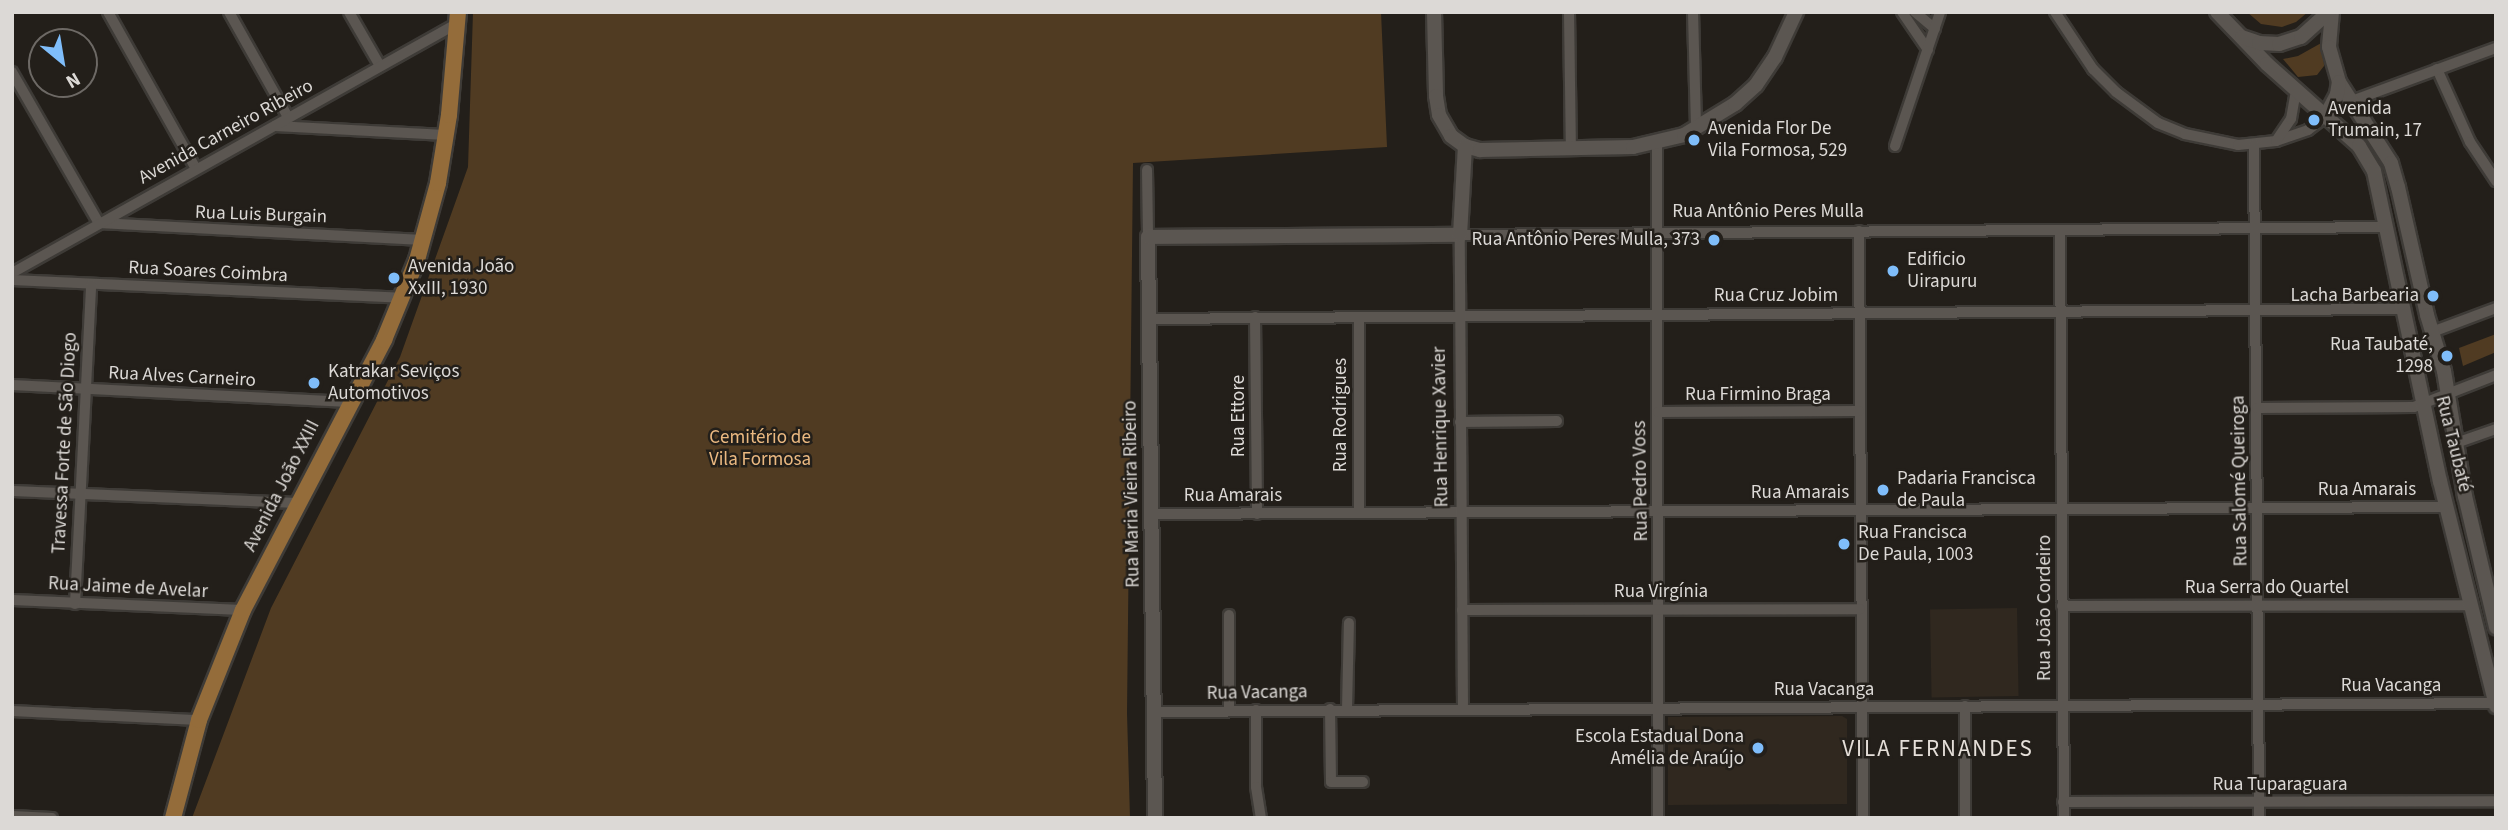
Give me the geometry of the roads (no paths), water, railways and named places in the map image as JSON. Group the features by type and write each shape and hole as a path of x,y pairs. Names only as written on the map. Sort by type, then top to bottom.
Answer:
{"main road":[{"path":"1434,12 1439,115 1451,136 1465,146 1480,149 1633,147 1657,143 1696,129 1735,104 1756,85 1775,57 1796,12"},
{"name":"Rua Taubaté","path":"2217,12 2296,91 2359,146 2368,159 2381,191 2423,404 2495,704"},
{"path":"2240,37 2259,43 2279,44 2301,37 2330,12"},
{"name":"Rua Taubaté","path":"2330,12 2329,47 2339,82 2349,102 2391,163 2449,396 2465,496 2496,627"},
{"name":"Avenida João XXIII","path":"173,818 199,720 243,610 349,402 384,341 402,299 423,240 438,183 446,135 458,18"},
{"path":"2325,117 2337,94 2339,82"},
{"name":"Rua Henrique Xavier","path":"1460,235 1465,146"},
{"name":"Rua Antônio Peres Mulla","path":"1148,237 1460,235"},
{"name":"Rua Maria Vieira Ribeiro","path":"1148,237 1155,818"}],"street":[{"path":"108,12 196,169"},
{"path":"229,12 288,117"},
{"path":"349,12 380,66"},
{"path":"1569,12 1572,148"},
{"path":"1693,12 1696,129"},
{"path":"1902,12 1928,50"},
{"path":"1915,12 1935,29"},
{"path":"1895,146 1940,12"},
{"path":"2055,12 2093,69 2139,111 2185,134 2238,145 2254,144 2276,141 2308,130 2325,117"},
{"name":"Avenida Carneiro Ribeiro","path":"12,273 380,66 458,18"},
{"path":"2349,102 2496,48"},
{"path":"2437,69 2470,142 2496,181"},
{"path":"12,72 99,223"},
{"path":"2276,141 2291,119 2296,91"},
{"path":"272,126 446,135"},
{"name":"Rua Pedro Voss","path":"1657,143 1658,818"},
{"name":"Rua Salomé Queiroga","path":"2254,144 2259,818"},
{"name":"Rua Maria Vieira Ribeiro","path":"1147,170 1148,237"},
{"name":"Rua Luis Burgain","path":"99,223 423,240"},
{"name":"Rua Antônio Peres Mulla","path":"1460,235 2387,226"},
{"name":"Rua João Cordeiro","path":"2060,230 2063,818"},
{"path":"1859,231 1863,818"},
{"name":"Rua Henrique Xavier","path":"1460,235 1463,708"},
{"name":"Rua Soares Coimbra","path":"12,280 402,299"},
{"name":"Travessa Forte de São Diogo","path":"75,604 91,284"},
{"path":"2432,332 2496,308"},
{"name":"Rua Cruz Jobim","path":"1149,319 2404,309"},
{"name":"Rua Ettore","path":"1255,317 1257,514"},
{"name":"Rua Rodrigues","path":"1359,317 1359,513"},
{"path":"2256,408 2391,409 2423,404 2449,396 2496,375"},
{"name":"Rua Alves Carneiro","path":"12,385 349,402"},
{"name":"Rua Firmino Braga","path":"1658,412 1859,411"},
{"path":"1460,422 1557,421"},
{"path":"2456,443 2496,429"},
{"path":"12,491 298,503"},
{"name":"Rua Amarais","path":"1151,514 2448,507"},
{"name":"Rua Jaime de Avelar","path":"12,600 243,610"},
{"name":"Rua Serra do Quartel","path":"2062,606 2472,605"},
{"name":"Rua Virgínia","path":"1462,610 1860,609"},
{"path":"1229,614 1229,711"},
{"path":"1347,709 1349,623"},
{"name":"Rua Vacanga","path":"1153,712 1463,708 2495,704"},
{"path":"1965,706 1965,818"},
{"path":"1330,709 1331,782 1363,782"},
{"path":"1256,710 1256,787 1261,818"},
{"path":"12,711 199,720"},
{"name":"Rua Tuparaguara","path":"2063,802 2496,801"},
{"path":"12,816 52,818"}],"place":[{"name":"Avenida Trumain, 17","path":"2314,120"},
{"name":"Avenida Flor De Vila Formosa, 529","path":"1694,140"},
{"name":"Rua Antônio Peres Mulla, 373","path":"1714,240"},
{"name":"Edificio Uirapuru","path":"1893,271"},
{"name":"Avenida João XxIII, 1930","path":"394,278"},
{"name":"Lacha Barbearia","path":"2433,296"},
{"name":"Rua Taubaté, 1298","path":"2447,356"},
{"name":"Katrakar Seviços Automotivos","path":"314,383"},
{"name":"Padaria Francisca de Paula","path":"1883,490"},
{"name":"Rua Francisca De Paula, 1003","path":"1844,544"},
{"name":"Escola Estadual Dona Amélia de Araújo","path":"1758,748"}],"district":[{"name":"VILA FERNANDES","path":"1938,749"}],"park label":[{"name":"Cemitério de Vila Formosa","path":"760,449"}]}
